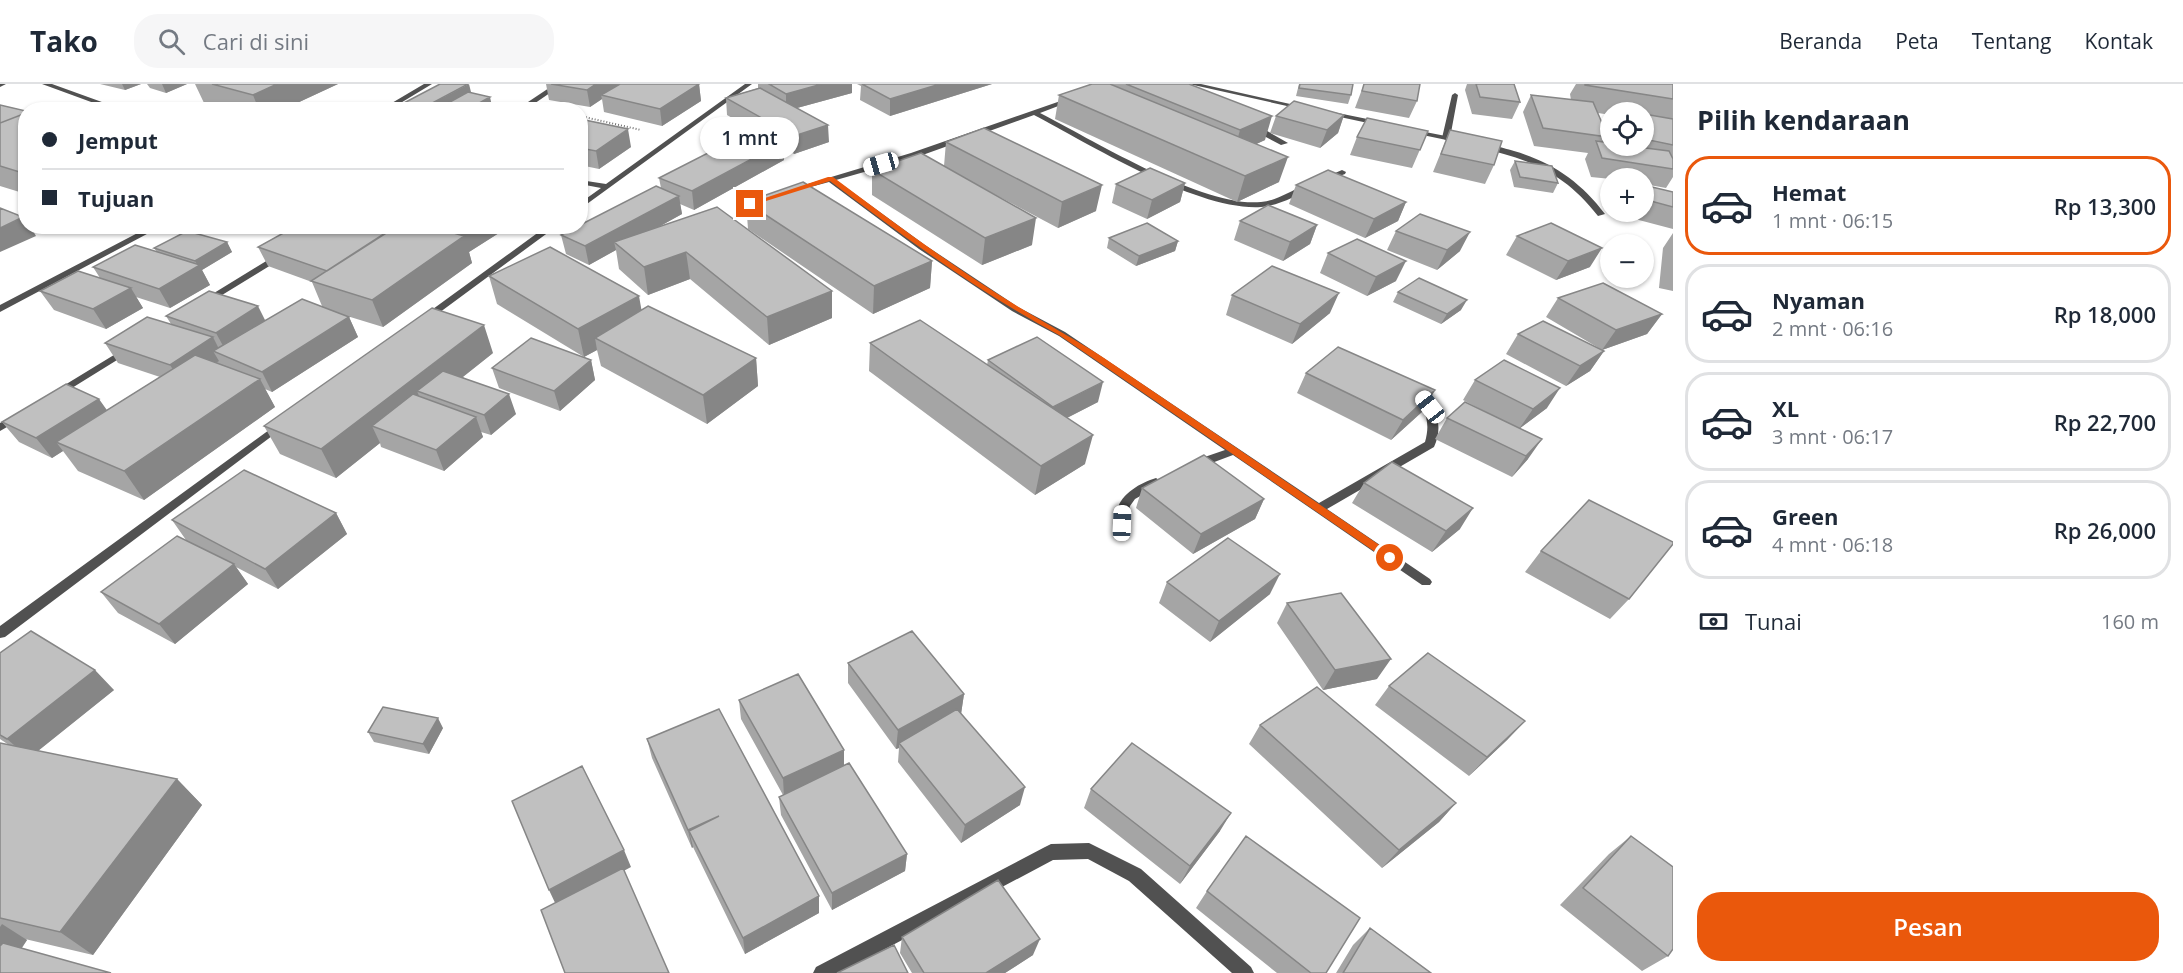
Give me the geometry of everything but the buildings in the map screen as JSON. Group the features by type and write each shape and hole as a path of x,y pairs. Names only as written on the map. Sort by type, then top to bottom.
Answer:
{"street":[{"path":"45,84 98,102"},
{"path":"396,102 429,84"},
{"path":"532,102 560,84"},
{"path":"588,201 750,84"},
{"path":"1192,84 1394,126"},
{"path":"1184,89 1194,95"},
{"path":"1446,138 1455,95"},
{"path":"787,192 914,155 1080,96"},
{"path":"1035,113 1185,189 1216,200 1261,206 1341,172"},
{"path":"1244,122 1284,143"},
{"path":"1404,129 1466,142"},
{"path":"1476,144 1506,150 1568,177 1586,194 1600,213"},
{"path":"831,179 922,247 1015,309 1062,334 1426,582"},
{"path":"588,183 607,187"},
{"path":"0,309 143,234"},
{"path":"412,329 542,234"},
{"path":"198,306 288,251"},
{"path":"50,397 138,343"},
{"path":"1318,509 1430,444 1436,424 1430,407 1418,392"},
{"path":"0,428 30,409"},
{"path":"0,633 289,418"},
{"path":"1188,468 1233,451"},
{"path":"1122,523 1123,508 1130,495 1168,477"},
{"path":"822,973 1051,852 1089,851 1135,874 1245,973"}],"path":[{"path":"588,118 676,137"}],"route":[{"path":"750,204 831,179 922,247 1015,309 1062,334 1390,558"}]}
